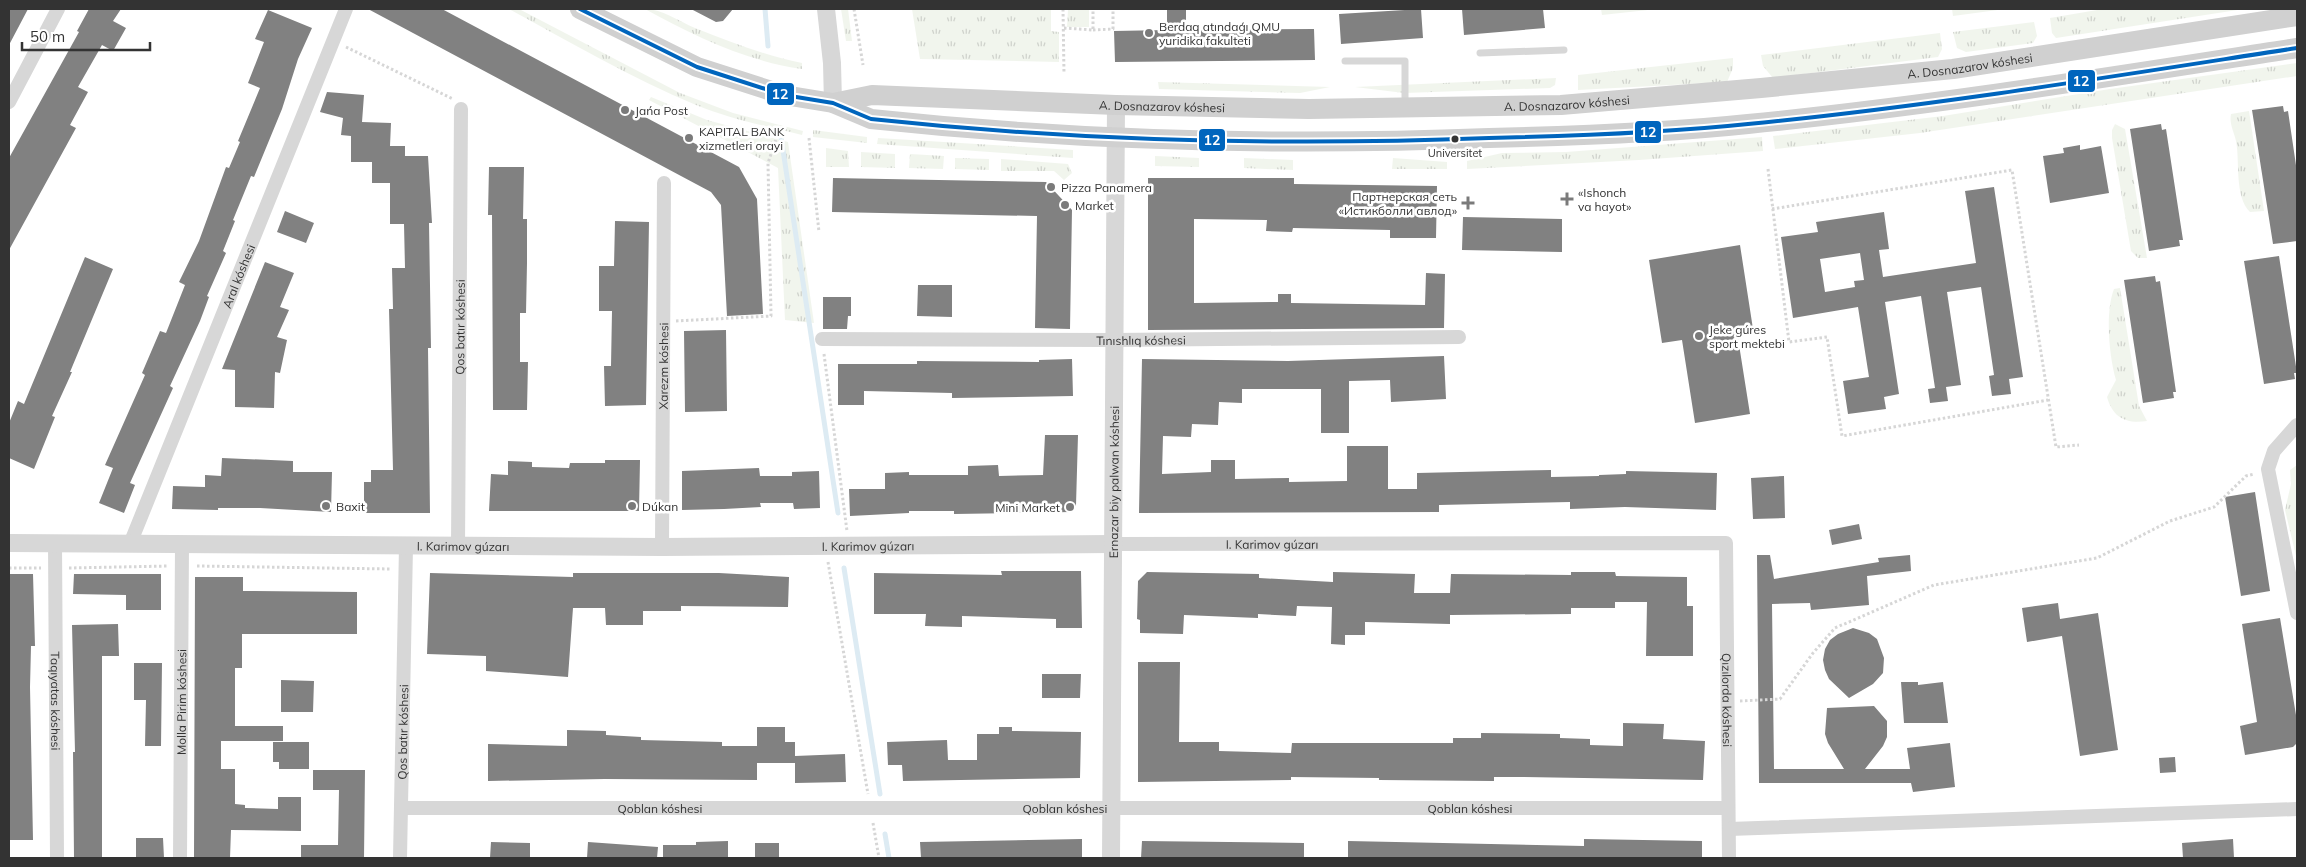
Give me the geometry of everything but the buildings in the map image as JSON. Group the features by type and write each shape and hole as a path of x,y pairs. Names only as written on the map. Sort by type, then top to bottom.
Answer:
{"main road":[{"name":"A. Dosnazarov kóshesi","path":"580,9 697,67 784,95 833,103 871,119 1116,139 1401,142 1562,136 1749,124 1956,99 2297,48"},
{"name":"A. Dosnazarov kóshesi","path":"833,103 872,95 1116,105 1310,109 1561,105 1953,69 2297,16"}],"street":[{"path":"9,102 58,9"},
{"name":"Aral kóshesi","path":"130,544 346,9"},
{"path":"826,9 832,63 833,103"},
{"name":"Ernazar biy palwan kóshesi","path":"1111,858 1116,105"},
{"name":"Qos batır kóshesi","path":"458,546 461,109"},
{"name":"Xarezm kóshesi","path":"662,547 664,183"},
{"name":"Tınıshlıq kóshesi","path":"822,339 1113,340 1459,337"},
{"path":"2297,425 2274,451 2268,469 2297,608"},
{"name":"Taqıyatas kóshesi","path":"55,542 57,858"},
{"name":"I. Karimov gúzarı","path":"9,543 662,547 1726,543"},
{"name":"Qızılorda kóshesi","path":"1726,543 1729,858"},
{"name":"Molla Pirim kóshesi","path":"180,858 182,544"},
{"name":"Qos batır kóshesi","path":"400,858 406,546"},
{"name":"Qoblan kóshesi","path":"401,808 1728,808"},
{"path":"1729,829 2297,809"}],"lane":[{"path":"1480,53 1564,50"},
{"path":"1345,61 1404,61 1404,108"}],"path":[{"path":"854,9 863,65"},
{"path":"1063,9 1064,74"},
{"path":"1093,9 1093,30"},
{"path":"1064,28 1113,29 1113,9"},
{"path":"333,41 452,98 461,109"},
{"path":"663,321 771,316 768,163 778,133"},
{"path":"808,138 819,232"},
{"path":"1768,170 1789,342 1828,337 1842,436 2048,400"},
{"path":"1772,209 2012,170 2056,447 2079,444"},
{"path":"822,339 849,546"},
{"path":"1727,701 1780,700 1813,653 1835,628 1934,585 2097,558 2170,521 2214,506 2246,476 2268,469"},
{"path":"825,546 878,858"}],"green space":[{"path":"509,9 519,9 680,93 733,113 803,131 802,135 735,118 696,105 624,71"},
{"path":"645,9 664,13 695,28 747,48 802,63 802,69 741,54 701,38"},
{"path":"841,9 848,9 852,41 846,41"},
{"path":"912,9 1051,9 1051,31 1059,32 1059,62 920,59"},
{"path":"1068,9 1089,9 1089,27 1067,27"},
{"path":"1601,9 1657,9 1602,15"},
{"path":"1952,9 2005,9 1953,16"},
{"path":"2103,9 2244,9 2056,38 2052,33 2050,18"},
{"path":"2034,22 2037,36 2033,43 1966,52 1957,48 1953,32"},
{"path":"1940,33 1942,49 1938,57 1773,78 1763,66 1761,55"},
{"path":"1733,58 1733,68 1727,82 1578,90 1578,75"},
{"path":"2297,63 2297,76 1920,133 1775,149 1773,136 1943,116 2110,89"},
{"path":"1556,78 1555,85 1550,88 1404,93 1355,87"},
{"path":"1158,82 1330,87 1300,93 1159,89"},
{"path":"651,97 707,120 788,142 814,323 785,320 778,168 649,100"},
{"path":"2249,111 2264,211 2250,212 2242,197 2238,178 2237,149 2231,124 2231,114"},
{"path":"2115,124 2125,129 2147,258 2138,258 2131,251 2112,138 2112,130"},
{"path":"813,130 867,137 867,143 813,137"},
{"path":"1762,137 1763,151 1467,169 1467,161 1502,153 1566,152"},
{"path":"878,138 1073,150 1073,158 877,144"},
{"path":"826,148 848,151 849,167 826,167"},
{"path":"861,152 895,154 895,168 861,167"},
{"path":"910,154 944,156 943,169 909,168"},
{"path":"1155,156 1199,158 1199,167 1155,166"},
{"path":"955,158 989,159 989,170 955,169"},
{"path":"1244,158 1293,160 1293,170 1244,168"},
{"path":"1393,158 1447,162 1447,169 1392,169"},
{"path":"1001,159 1068,164 1072,173 1064,180 1054,171 1001,171"},
{"path":"2120,288 2139,406 2147,421 2139,422 2121,418 2113,410 2107,397 2116,380 2110,347 2109,322 2111,299 2114,289"},
{"path":"2297,465 2297,560 2285,510 2291,484 2290,470"}],"waterway":[{"path":"765,9 768,46"},
{"path":"781,137 838,513"},
{"path":"844,568 880,794"},
{"path":"885,834 889,858"}],"transit line":[{"name":"12","path":"580,9 697,67 784,95 833,103 871,119 1025,132 1180,140 1334,142 1586,135 1716,127 1817,117 1955,99 2297,48"}],"place":[{"name":"Berdaq atındaǵı QMU yuridika fakulteti","path":"1149,33"},
{"name":"Jańa Post","path":"625,110"},
{"name":"KAPITAL BANK xizmetleri orayi","path":"689,138"},
{"name":"Universitet","path":"1455,139"},
{"name":"Pizza Panamera","path":"1051,187"},
{"name":"«Ishonch va hayot»","path":"1567,199"},
{"name":"Партнерская сеть «Истикболли авлод»","path":"1468,203"},
{"name":"Market","path":"1065,205"},
{"name":"Jeke gúres sport mektebi","path":"1699,336"},
{"name":"Baxit","path":"326,506"},
{"name":"Dúkan","path":"632,506"},
{"name":"Mini Market","path":"1070,507"}]}
